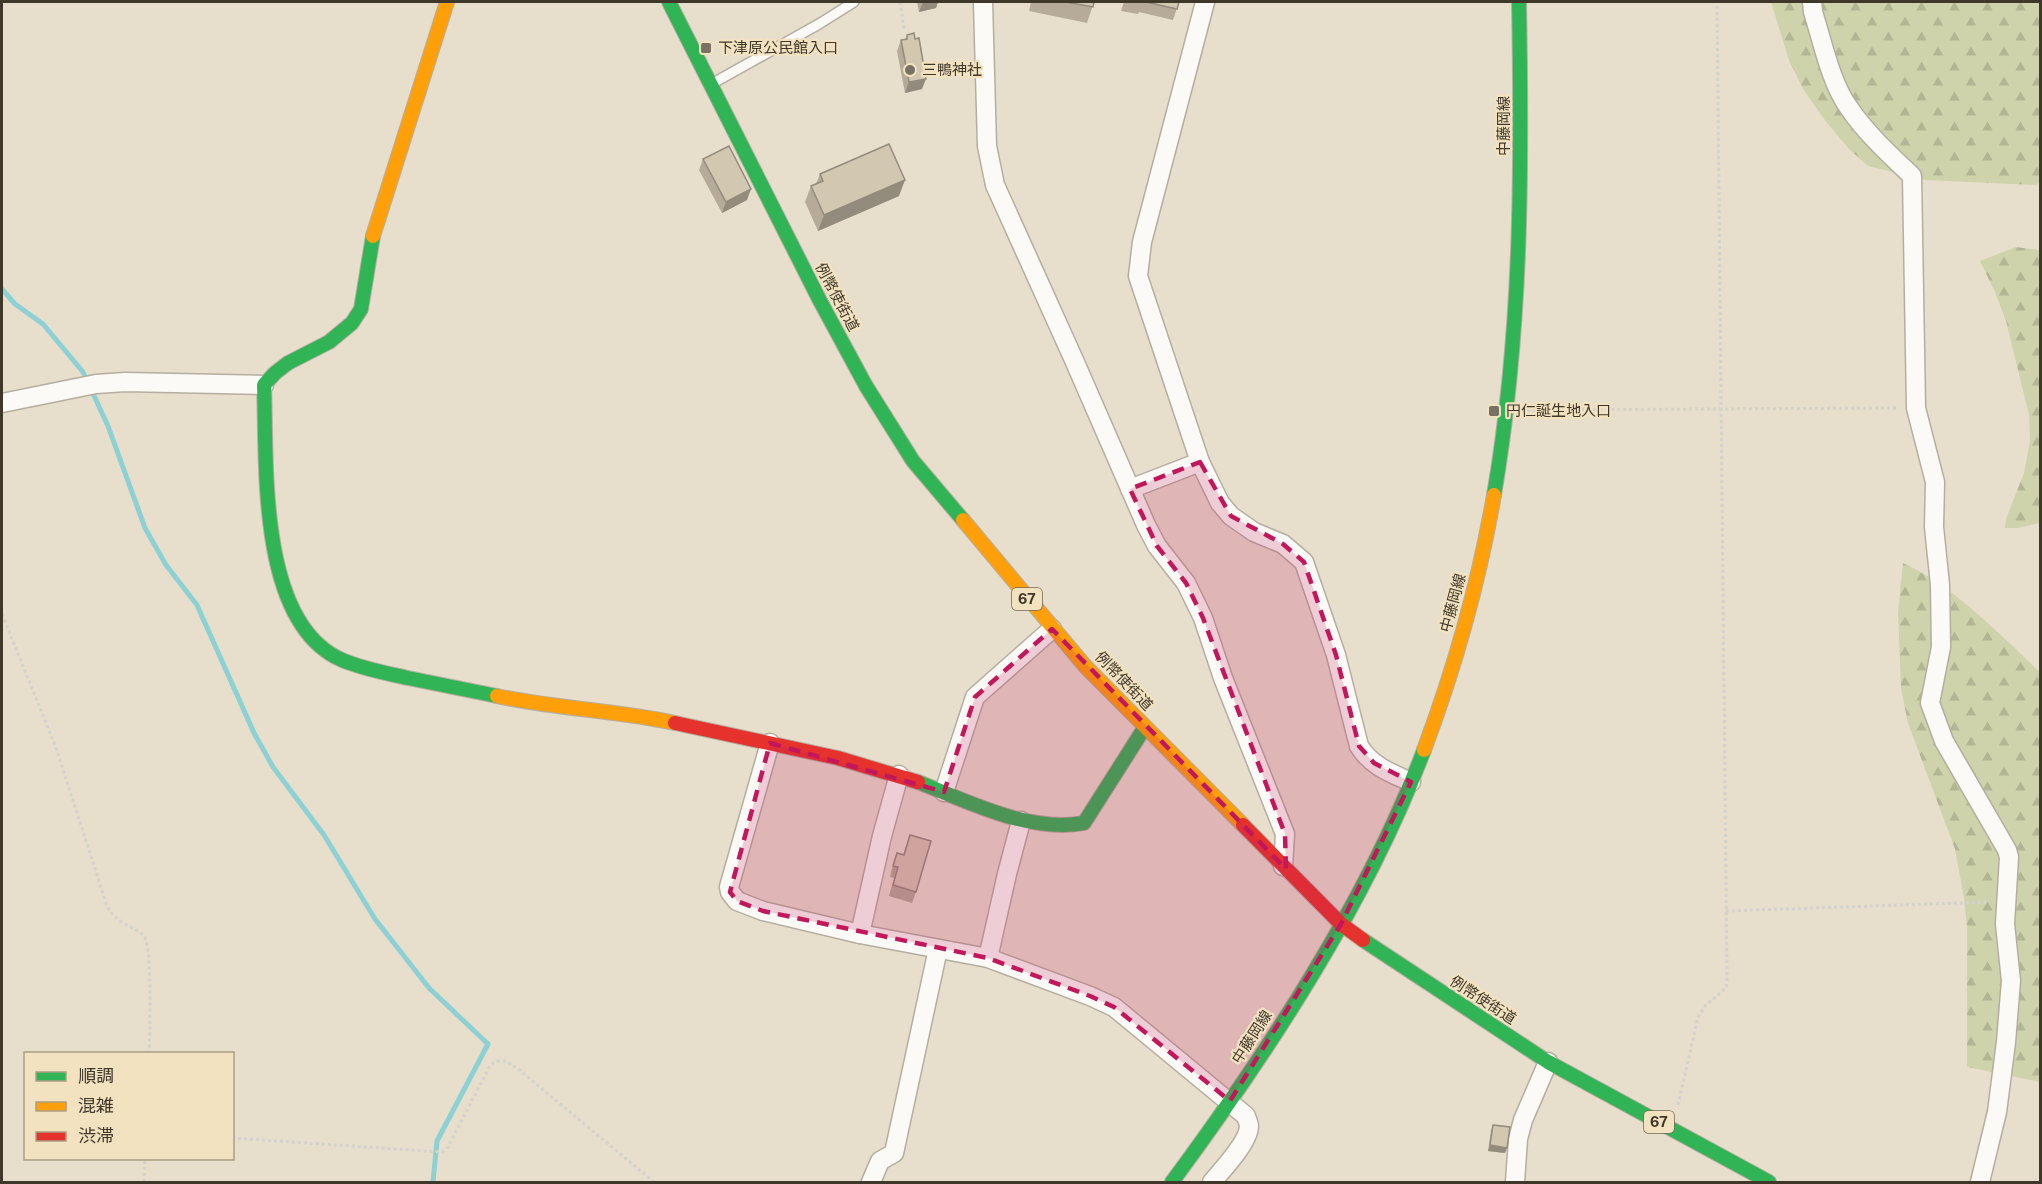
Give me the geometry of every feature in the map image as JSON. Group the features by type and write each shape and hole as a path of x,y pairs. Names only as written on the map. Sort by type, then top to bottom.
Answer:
{"main road":[{"path":"447,2 375,226 361,309 356,320 344,334 281,367 264,385 269,518 272,541 286,595 298,620 316,643 341,660 372,670 525,702 657,719 838,758 899,775 1021,821 1068,826 1084,823 1145,727"},
{"name":"例幣使街道","path":"669,2 819,299 890,427 934,489 1086,666 1341,924 1395,963 1548,1062 1769,1182"},
{"name":"中藤岡線","path":"1172,1182 1230,1101 1287,1013 1341,924 1374,862 1411,782 1453,665 1473,598 1488,527 1507,410 1515,330 1519,255 1521,108 1519,2"}],"street":[{"path":"983,2 987,146 995,186 1157,546 1186,583 1203,618 1231,698 1286,834 1283,866"},
{"path":"1205,2 1142,242 1138,276 1200,462 1220,503 1231,516 1254,532 1284,544 1304,562 1336,655 1359,746 1374,764 1411,782"},
{"path":"1812,2 1812,12 1834,80 1848,107 1876,142 1912,176 1916,408 1935,482 1934,527 1940,585 1941,647 1930,703 1944,741 2009,857 2005,924 2011,981 2006,1042 1997,1112 1980,1182"},
{"path":"2,403 96,384 125,382 264,385"},
{"path":"1130,489 1200,462"},
{"path":"944,792 975,697 1052,629"},
{"path":"770,744 732,874 730,892 737,901 763,911 861,934 988,958 1114,1007 1246,1116 1249,1126 1246,1135 1237,1151 1212,1182"},
{"path":"861,934 882,836 899,775"},
{"path":"988,958 1021,821"},
{"path":"871,1182 880,1161 894,1153 938,950"},
{"path":"1515,1182 1518,1139 1523,1120 1548,1062"}],"lane":[{"path":"710,84 854,2"}],"path":[{"path":"900,2 904,29"},
{"path":"1673,1129 1698,1017 1705,1006 1726,988 1727,981 1717,2"},
{"path":"1507,410 1916,408"},
{"path":"2,614 55,744 107,906 111,914 144,936 147,943 150,984 149,1052"},
{"path":"1726,911 2005,901"},
{"path":"234,1138 442,1152 448,1148 490,1066 496,1061 507,1061 654,1182"},
{"path":"144,1182 145,1160"}],"highlighted area":[{"path":"1200,462 1231,516 1283,544 1304,562 1336,655 1359,746 1374,763 1411,782 1341,924 1230,1101 1114,1007 1090,996 988,958 763,911 737,901 730,892 770,743 944,792 975,697 1052,629 1286,869 1285,834 1203,618 1186,583 1157,546 1130,489"}],"green space":[{"path":"1771,2 2040,2 2040,182 2036,185 1925,180 1868,166 1849,149 1827,123 1803,89 1789,60"},
{"path":"2016,247 2040,250 2040,523 2005,528 2006,519 2024,473 2030,441 2029,415 2006,321 1980,261"},
{"path":"1903,563 1958,598 2040,672 2040,1082 1967,1067 1967,927 1964,898 1955,849 1908,723 1901,688 1898,613"}],"building":[{"path":"1066,2 1094,2 1093,7"},
{"path":"1146,2 1179,2 1177,9"},
{"path":"914,33 915,39 919,38 926,79 909,82 901,40 907,39 907,35"},
{"path":"889,144 905,180 824,215 811,186 823,181 820,174"},
{"path":"729,146 751,189 726,202 703,159"},
{"path":"910,835 931,841 916,892 893,885 898,867 893,866 897,853 904,855"},
{"path":"1493,1125 1510,1127 1507,1148 1490,1145"}],"waterway":[{"path":"2,289 15,304 43,324 83,372 108,426 145,528 166,565 197,605 254,733 273,767 324,835 375,919 429,988 488,1044 437,1141 433,1182"}],"traffic: fast":[{"path":"669,2 819,299 866,386 913,461 963,520"},
{"path":"1494,495 1503,434 1515,311 1520,188 1519,2"},
{"path":"373,236 361,309 352,323 329,342 288,363 264,385 268,497 272,538 281,577 294,612 314,641 342,660 383,672 497,696"},
{"path":"918,782 1021,820 1042,824 1084,823 1145,727"},
{"path":"1172,1182 1244,1081 1313,974 1374,863 1401,807 1424,750"},
{"path":"1363,940 1548,1062 1769,1182"}],"traffic: slow":[{"path":"373,236 447,2"},
{"path":"1424,750 1465,624 1494,495"},
{"path":"963,520 1085,666 1243,825"},
{"path":"497,696 675,723"}],"traffic: jam":[{"path":"675,723 838,758 918,782"},
{"path":"1243,825 1341,924 1363,940"}],"place":[{"name":"下津原公民館入口","path":"706,48"},
{"name":"三鴨神社","path":"910,70"},
{"name":"円仁誕生地入口","path":"1494,411"}]}
